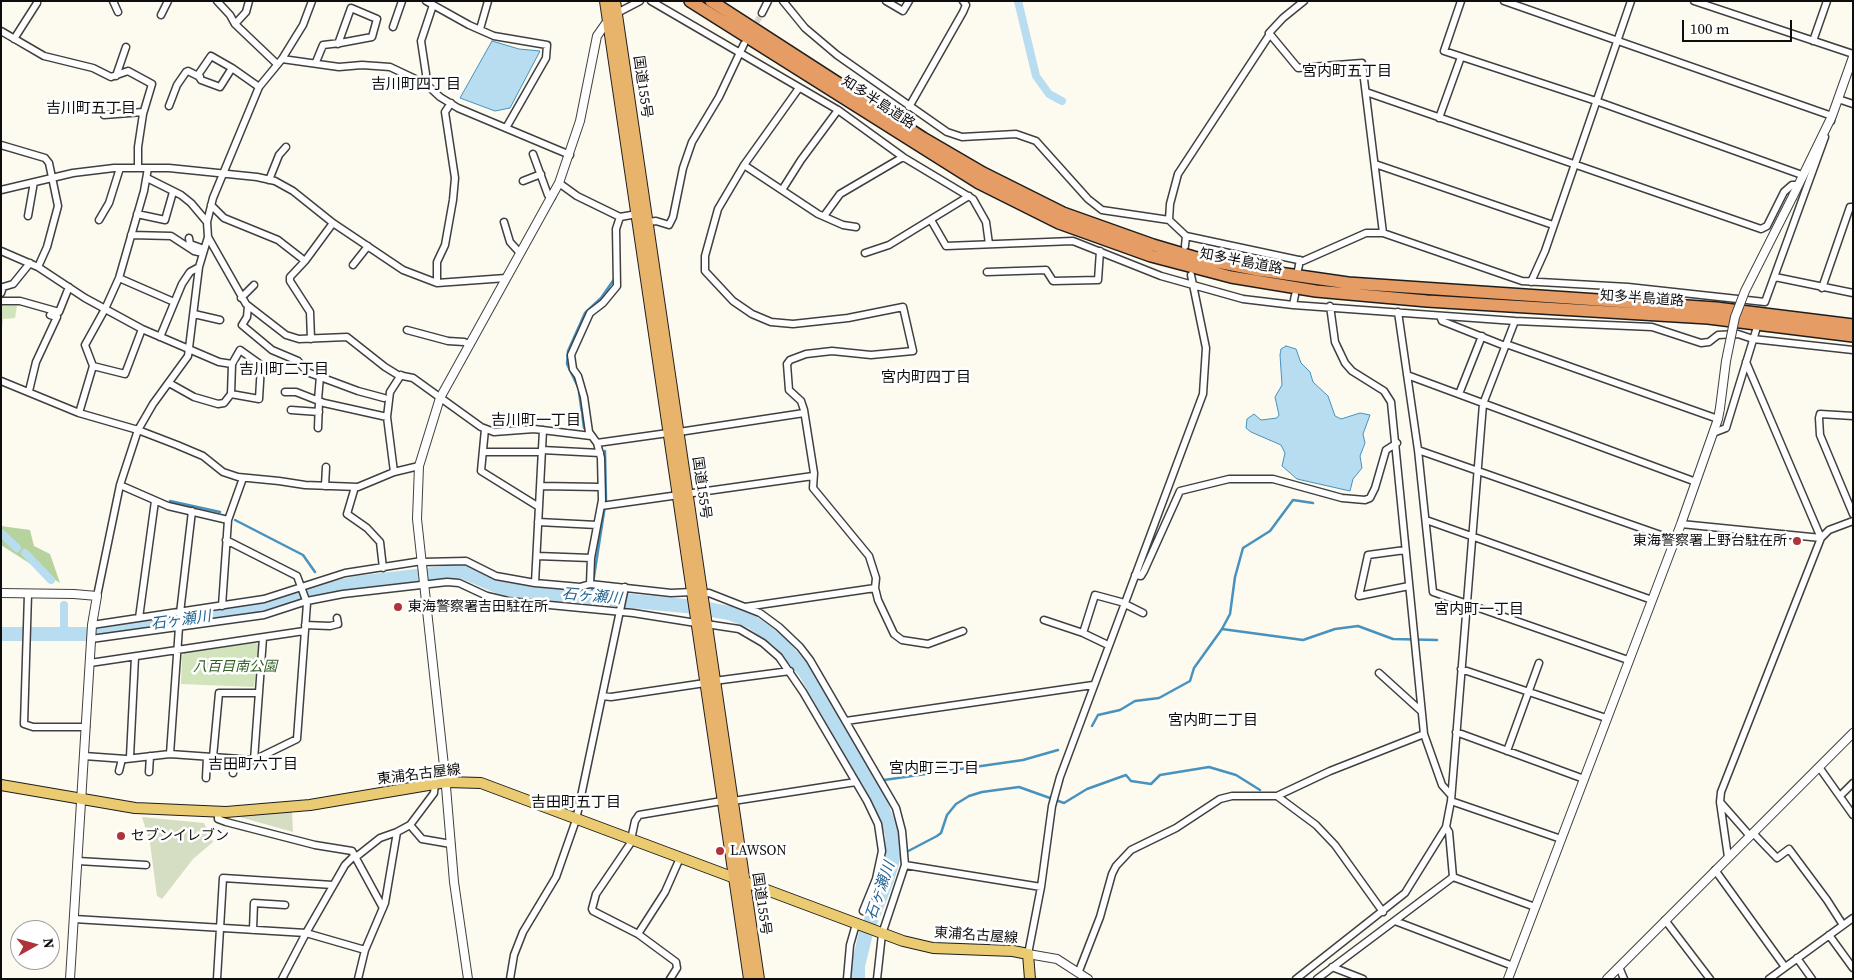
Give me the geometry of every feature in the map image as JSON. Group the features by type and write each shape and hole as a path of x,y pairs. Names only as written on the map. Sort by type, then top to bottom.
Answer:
{"highway":[{"name":"国道155号","path":"605,1 613,16 648,222 679,432 683,495 709,682 722,802 748,979"},
{"name":"国道155号","path":"615,1 613,16 637,214 668,433 683,495"},
{"name":"知多半島道路","path":"690,1 979,183 1059,223 1151,256 1231,277 1324,292 1427,301 1691,317 1853,336"},
{"name":"知多半島道路","path":"711,1 923,138 983,173 1063,212 1171,250 1258,270 1348,283 1716,308 1853,325"},
{"name":"国道155号","path":"709,682 733,800 759,979"}],"main road":[{"name":"東浦名古屋線","path":"1,784 135,808 218,812 310,805 440,783 472,782 490,785 576,820 881,933 933,948 1013,950 1028,954 1030,979"}],"street":[{"path":"113,1 118,12"},
{"path":"162,15 168,1"},
{"path":"217,1 230,15 235,24 280,61 316,62 339,67 362,65 390,67 424,83 451,104 570,155"},
{"path":"235,24 246,12 249,1"},
{"path":"70,979 92,625 120,485 138,430 153,404 188,356 199,267 208,237 211,206 224,172 259,87 280,61 304,25 312,1"},
{"path":"393,26 402,1"},
{"path":"480,29 488,1"},
{"path":"468,979 457,906 451,844 440,783 416,504 419,466 440,398 559,183 570,155 584,107 597,36 613,16 640,1"},
{"path":"650,1 738,54 838,110 903,157 969,196 973,199 986,222 989,244"},
{"path":"762,13 768,1"},
{"path":"783,1 805,28 837,55 947,132 962,138 1016,134 1026,136 1036,141 1088,199 1102,210 1169,220 1186,236 1300,260 1366,233 1383,233 1522,281 1628,287 1765,302 1853,56 1694,1"},
{"path":"886,1 903,11 909,1"},
{"path":"909,107 963,12 966,5 963,1"},
{"path":"1169,220 1170,204 1178,174 1270,34 1284,18 1304,1"},
{"path":"1461,1 1444,51 1596,101 1802,175"},
{"path":"1504,1 1832,116"},
{"path":"1531,282 1576,163 1631,1"},
{"path":"1813,41 1827,1"},
{"path":"14,39 37,3"},
{"path":"424,83 426,74 421,41 430,3 494,36 521,42 544,43 547,45 546,58 506,128"},
{"path":"316,62 323,45 338,44 372,37 377,19 351,8 338,44"},
{"path":"1,30 44,56 93,68 111,78 128,71 152,84 143,114 138,146 138,168"},
{"path":"1270,34 1298,68 1362,63 1383,233"},
{"path":"648,222 656,221 669,225 673,217 682,168 689,150 719,96 744,44"},
{"path":"116,76 126,47"},
{"path":"200,77 198,75 211,56 259,87"},
{"path":"1439,118 1460,57"},
{"path":"169,106 177,85 186,72 188,71 200,77 201,80 220,87 232,68"},
{"path":"798,88 744,165 718,209 705,256 705,272 727,296 752,314 771,322 792,324 848,318 903,307 913,350 864,356 832,351 806,354 790,360 787,364 789,390 801,401 815,492 869,556 876,578 875,588 883,613 897,637 912,642 928,644 963,632"},
{"path":"1366,92 1576,163 1761,229 1767,226 1784,192 1792,185 1797,186"},
{"path":"1838,99 1853,104"},
{"path":"437,283 437,262 445,245 454,185 445,112 451,104"},
{"path":"782,190 801,160 838,110"},
{"path":"104,115 143,114"},
{"path":"127,117 143,114"},
{"path":"1508,979 1681,524 1718,419 1726,361 1735,317 1745,291 1832,116"},
{"path":"1,145 45,158 49,163 58,206 47,247 38,267"},
{"path":"269,180 278,155 286,146"},
{"path":"533,154 548,195 552,197"},
{"path":"824,216 840,194 903,157"},
{"path":"1375,164 1553,225"},
{"path":"744,165 824,216 843,225 856,227"},
{"path":"1,190 73,173 120,168 169,168 224,172 269,180 293,191 333,223 403,270 437,283 506,278"},
{"path":"99,220 109,203 120,168"},
{"path":"78,413 93,366 85,345 105,309 119,278 147,178 148,168"},
{"path":"524,180 540,174"},
{"path":"147,178 191,203 208,222"},
{"path":"28,216 34,182"},
{"path":"559,183 577,196 620,217 637,214"},
{"path":"137,214 165,220 173,192"},
{"path":"865,253 889,245 969,196"},
{"path":"211,206 224,218 278,240 305,261"},
{"path":"1822,288 1850,207 1853,207"},
{"path":"590,584 591,558 601,506 600,452 597,443 591,436 586,421 584,398 578,376 573,369 572,355 590,313 603,303 617,286 616,229 620,217"},
{"path":"931,220 946,246 1073,241 1195,287 1243,298 1294,305 1330,306 1440,316 1652,327 1702,343 1709,342 1724,333 1738,334 1753,339 1853,350"},
{"path":"504,222 510,242 520,253"},
{"path":"311,338 310,312 290,281 290,277 305,261 333,223"},
{"path":"131,235 171,236 194,251 204,251"},
{"path":"1185,246 1186,236"},
{"path":"208,237 241,298 248,306 286,335 299,339 347,337 385,367 401,375 413,378 485,429 500,433 543,430 591,436"},
{"path":"189,238 190,244 204,251"},
{"path":"353,265 368,246"},
{"path":"987,272 1046,270 1053,280 1098,280 1100,250"},
{"path":"1,251 38,267 105,309 142,329 219,362 232,364"},
{"path":"1298,270 1300,260"},
{"path":"1,293 3,286 13,284 30,263"},
{"path":"160,337 174,302 190,272 199,267"},
{"path":"1088,979 1080,971 1050,956 1028,954 1041,887 1052,806 1093,686 1202,394 1206,348 1195,287 1191,275"},
{"path":"1775,277 1853,294"},
{"path":"119,278 174,302"},
{"path":"241,298 254,285"},
{"path":"1,301 20,301 59,312 69,287"},
{"path":"1294,305 1295,295"},
{"path":"248,306 247,317 242,326 272,350 301,363 308,372 358,391 384,398"},
{"path":"1330,306 1335,342 1345,363 1352,371 1384,391 1390,398 1397,443 1405,550 1424,734 1442,785 1450,797 1561,839"},
{"path":"1398,312 1418,450 1433,592 1628,660"},
{"path":"194,314 220,320"},
{"path":"29,391 36,362 57,317 50,315"},
{"path":"1440,316 1442,321 1506,345 1718,419"},
{"path":"1296,979 1384,912 1405,893 1446,827 1456,732 1483,404 1515,321"},
{"path":"1713,432 1726,428 1757,328"},
{"path":"93,366 125,374 142,329"},
{"path":"408,330 448,341 469,344"},
{"path":"1458,394 1482,336"},
{"path":"169,383 194,397 218,404 224,403 230,394 232,364 240,350 261,364 259,399 230,394"},
{"path":"1746,362 1821,538"},
{"path":"394,472 387,417 390,392 401,375"},
{"path":"1407,375 1696,482"},
{"path":"318,428 320,376"},
{"path":"1,381 29,391 78,413 138,430 203,456 223,472 243,478 355,487 394,472 419,466"},
{"path":"285,392 296,392 319,400 387,417"},
{"path":"292,410 319,412"},
{"path":"679,432 804,413"},
{"path":"1853,416 1820,414 1819,418 1820,435 1853,514"},
{"path":"485,429 481,471 539,506"},
{"path":"535,583 543,430"},
{"path":"597,443 668,433"},
{"path":"1135,575 1142,576 1180,491 1229,479 1272,479 1342,498 1365,500 1370,498 1375,488 1386,450 1397,443"},
{"path":"1418,450 1476,472 1674,540"},
{"path":"483,452 600,452"},
{"path":"324,486 326,467"},
{"path":"601,506 813,476"},
{"path":"222,606 228,520 243,478"},
{"path":"120,485 155,501 228,520"},
{"path":"540,486 600,487"},
{"path":"355,487 347,514 367,528 380,542 383,568"},
{"path":"139,618 155,501"},
{"path":"170,754 180,613 192,511"},
{"path":"1426,520 1652,600"},
{"path":"1728,857 1720,802 1721,792 1821,538 1829,530 1853,521"},
{"path":"538,522 597,525"},
{"path":"1681,524 1821,538"},
{"path":"84,756 122,759 170,754 254,760 297,738 307,601 296,576 226,540"},
{"path":"1405,550 1368,555 1359,596 1409,586"},
{"path":"537,556 591,558"},
{"path":"92,625 264,599 344,573 422,562 466,561 496,576 535,583 580,587 590,584 671,593 709,593 745,607 770,620 800,647 810,660 896,808 902,831 905,866 881,933 877,979"},
{"path":"91,639 264,615 307,601 360,591 453,582 498,599 621,612 739,629 774,652 790,670 874,816 882,842 879,869 863,911"},
{"path":"510,979 514,955 523,932 556,877 576,820 625,587"},
{"path":"745,607 875,588"},
{"path":"1,593 97,596"},
{"path":"28,594 24,724 33,727 86,728"},
{"path":"1083,632 1095,595 1124,604 1142,613"},
{"path":"90,663 263,638 304,628 330,626 338,624 337,618"},
{"path":"1044,620 1083,632 1108,645"},
{"path":"254,760 263,638"},
{"path":"130,757 135,657"},
{"path":"1507,751 1539,664"},
{"path":"1461,669 1606,718"},
{"path":"602,696 611,697 790,670"},
{"path":"1378,673 1421,711"},
{"path":"846,721 1093,686"},
{"path":"206,778 219,693 259,693"},
{"path":"1456,732 1584,779"},
{"path":"1607,979 1853,733"},
{"path":"1080,971 1100,917 1112,874 1123,857 1131,850 1176,828 1220,799 1232,796 1277,796 1330,771 1424,734"},
{"path":"149,772 150,756"},
{"path":"119,771 122,759"},
{"path":"233,773 234,759"},
{"path":"1819,767 1853,815"},
{"path":"733,800 856,782"},
{"path":"282,979 345,865 380,838 410,825 440,783"},
{"path":"1840,796 1853,784"},
{"path":"1277,796 1316,825 1335,845 1384,912"},
{"path":"670,979 677,968 676,962 638,934 592,909 596,894 630,844 634,821 639,815 722,802"},
{"path":"1720,802 1732,819 1777,858 1789,849 1843,925"},
{"path":"218,812 218,819 226,822 315,845 347,848 356,856 383,908"},
{"path":"410,825 422,839 451,844"},
{"path":"1446,827 1449,832 1453,877"},
{"path":"358,979 365,950 383,908 397,832"},
{"path":"638,934 665,892 680,858"},
{"path":"78,861 146,865"},
{"path":"905,866 1041,887"},
{"path":"1715,870 1785,967"},
{"path":"1453,877 1535,907"},
{"path":"1317,979 1453,877"},
{"path":"218,979 222,878 334,885"},
{"path":"253,930 254,903 285,905"},
{"path":"1770,979 1853,918"},
{"path":"74,919 306,933 365,950"},
{"path":"1665,920 1710,979"},
{"path":"1395,921 1513,966"},
{"path":"847,979 850,945 857,924"},
{"path":"1829,935 1853,968"},
{"path":"1797,958 1812,979"},
{"path":"1332,967 1362,979"},
{"path":"1618,967 1624,979"}],"green space":[{"path":"1,306 17,306 15,318 3,319 2,328"},
{"path":"1,526 30,530 34,546 50,554 60,583 1,545"},
{"name":"八百目南公園","path":"259,644 254,687 181,684 182,656 184,653"},
{"path":"292,811 293,832 229,814"},
{"path":"142,817 204,823 213,842 193,859 162,899 157,896 150,843"}],"water":[{"path":"492,41 519,49 540,51 510,108 495,111 460,98"},
{"path":"1286,346 1296,349 1301,363 1310,372 1313,382 1328,396 1335,416 1341,419 1360,413 1370,415 1363,434 1365,443 1360,456 1362,468 1353,479 1350,491 1297,479 1282,466 1285,453 1281,445 1246,428 1247,419 1254,414 1261,420 1277,418 1279,415 1275,397 1282,385 1280,355 1281,349"}],"waterway":[{"path":"1018,1 1036,76 1049,94 1062,101"},
{"path":"578,387 567,364 568,351 585,313 601,298 615,278"},
{"path":"579,392 584,428"},
{"path":"591,596 606,499 605,451"},
{"path":"1092,726 1098,715 1120,710 1135,701 1159,698 1190,681 1194,668 1222,629 1230,614 1235,577 1243,548 1270,531 1293,500 1313,503"},
{"path":"170,501 220,512"},
{"path":"235,520 303,555 315,572"},
{"path":"1,533 17,548"},
{"path":"25,553 51,580"},
{"name":"石ヶ瀬川","path":"1,634 88,634 263,609 308,594 356,583 461,571 504,589 696,607 729,613 752,622 779,641 805,672 881,804 892,834 893,859 887,880 866,933 858,966 858,979"},
{"path":"321,585 324,590"},
{"path":"64,605 64,634"},
{"path":"1222,629 1303,640 1335,629 1358,626 1393,639 1437,640"},
{"path":"871,786 884,780 1023,760 1058,750"},
{"path":"893,859 941,833 947,815 956,804 969,796 982,792 1019,787 1064,803 1087,789 1126,775 1131,781 1151,784 1160,775 1209,767 1236,775 1260,790"}],"tunnel":[{"path":"752,30 762,13"}],"place":[{"name":"東海警察署上野台駐在所","path":"1797,541"},
{"name":"東海警察署吉田駐在所","path":"398,607"},
{"name":"セブンイレブン","path":"121,836"},
{"name":"LAWSON","path":"720,851"}],"district":[{"name":"宮内町五丁目","path":"1347,72"},
{"name":"吉川町四丁目","path":"416,85"},
{"name":"吉川町五丁目","path":"91,109"},
{"name":"吉川町二丁目","path":"284,370"},
{"name":"宮内町四丁目","path":"926,378"},
{"name":"吉川町一丁目","path":"536,421"},
{"name":"宮内町一丁目","path":"1479,610"},
{"name":"宮内町二丁目","path":"1213,721"},
{"name":"吉田町六丁目","path":"253,765"},
{"name":"宮内町三丁目","path":"934,769"},
{"name":"吉田町五丁目","path":"576,803"}]}
